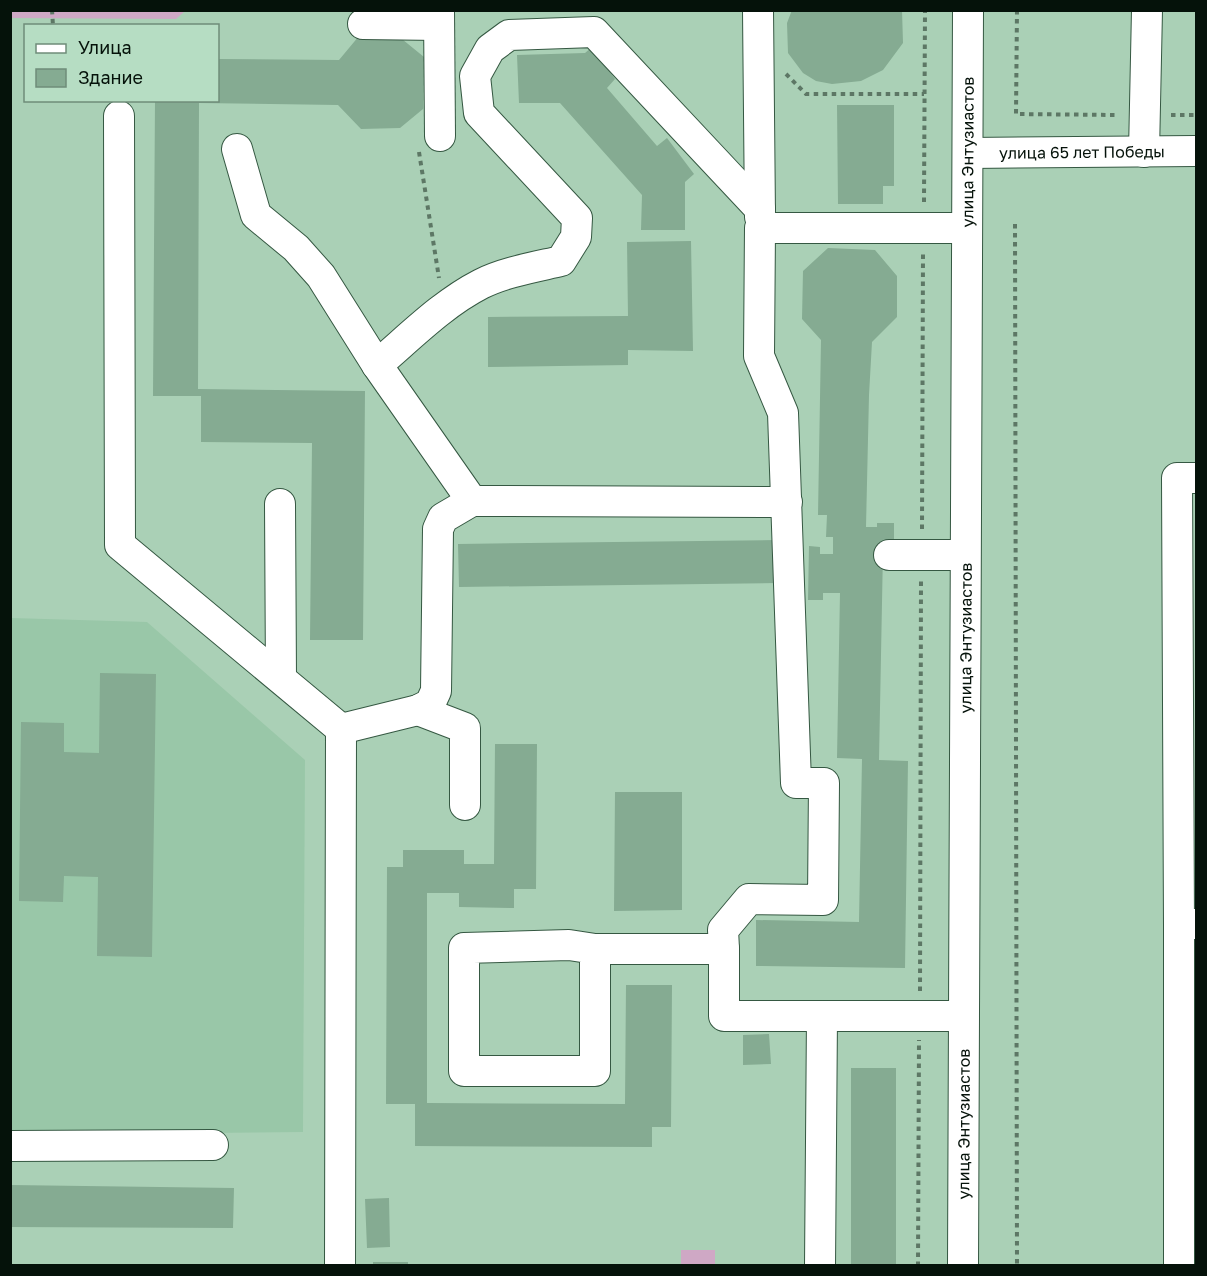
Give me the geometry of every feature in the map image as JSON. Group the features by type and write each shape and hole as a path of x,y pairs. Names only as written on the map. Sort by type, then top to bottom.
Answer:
{"street":[{"path":"758,10 759,356 783,413 796,783 824,783 823,900 749,899 723,930 724,1016 963,1016"},
{"name":"улица Энтузиастов","path":"963,1266 968,10"},
{"path":"1144,152 1147,10"},
{"path":"363,24 439,18 440,136"},
{"path":"377,365 450,304 482,284 521,270 561,261 576,237 577,218 479,113 475,76 490,49 510,35 594,32 760,218 923,228 967,228"},
{"path":"119,116 120,545 341,729 340,1266"},
{"path":"237,149 256,216 296,248 321,276 377,365 472,501"},
{"name":"улица 65 лет Победы","path":"968,153 1197,152"},
{"path":"1179,1266 1188,924 1177,478 1197,478"},
{"path":"341,729 418,710 430,704 436,691 438,529 443,518 472,501 787,502"},
{"path":"280,504 281,678"},
{"path":"889,555 965,555"},
{"path":"418,710 465,728 465,805"},
{"path":"595,949 595,1071 464,1071 464,948 569,945 595,949 724,949"},
{"path":"820,1266 822,1016"},
{"path":"10,1146 213,1145"}],"path":[{"path":"918,1266 925,10"},
{"path":"1017,10 1016,114 1197,115"},
{"path":"758,46 806,94 924,94"},
{"path":"440,136 419,152 437,275 450,304"},
{"path":"1015,224 1017,1266"}],"shaded area":[{"path":"11,10 185,11 176,19 11,18"},
{"path":"11,618 147,622 305,760 303,1132 11,1135"},
{"path":"681,1250 715,1250 715,1265 681,1265"}],"building":[{"path":"792,10 902,10 903,43 883,70 861,81 832,84 816,81 803,73 788,53 787,23"},
{"path":"397,35 424,57 423,109 400,128 361,129 338,105 199,103 198,389 365,391 363,640 310,640 312,443 201,442 201,396 153,396 155,102 219,102 219,59 339,60 359,36"},
{"path":"592,47 615,79 607,88 657,146 667,138 694,174 685,182 685,230 641,230 642,195 560,103 519,103 517,55 585,53"},
{"path":"837,105 894,105 894,186 883,186 883,204 838,204"},
{"path":"691,241 693,351 628,350 628,365 488,367 488,317 628,316 627,242"},
{"path":"828,248 875,250 897,276 897,317 872,342 866,527 877,527 877,523 894,523 894,550 883,550 879,760 908,761 905,968 756,966 756,920 859,922 862,759 837,758 840,593 823,593 823,600 808,600 809,546 820,547 820,554 833,554 833,537 826,537 827,515 818,515 821,340 802,319 803,271"},
{"path":"777,540 777,583 459,587 458,544"},
{"path":"100,673 156,674 152,957 97,956 98,877 64,876 63,902 19,901 21,722 64,723 64,752 99,753"},
{"path":"495,744 537,744 536,889 514,889 514,908 459,907 459,893 427,893 427,1103 625,1104 626,985 672,985 671,1127 652,1127 652,1147 415,1146 415,1104 386,1104 387,867 403,867 403,850 464,850 464,864 494,864"},
{"path":"615,792 682,792 682,910 614,911"},
{"path":"769,1034 771,1064 743,1065 743,1035"},
{"path":"851,1068 896,1068 896,1266 851,1266"},
{"path":"10,1185 234,1188 233,1228 10,1227"},
{"path":"389,1198 390,1247 367,1248 365,1199"},
{"path":"373,1262 408,1262 408,1266 373,1266"}]}
